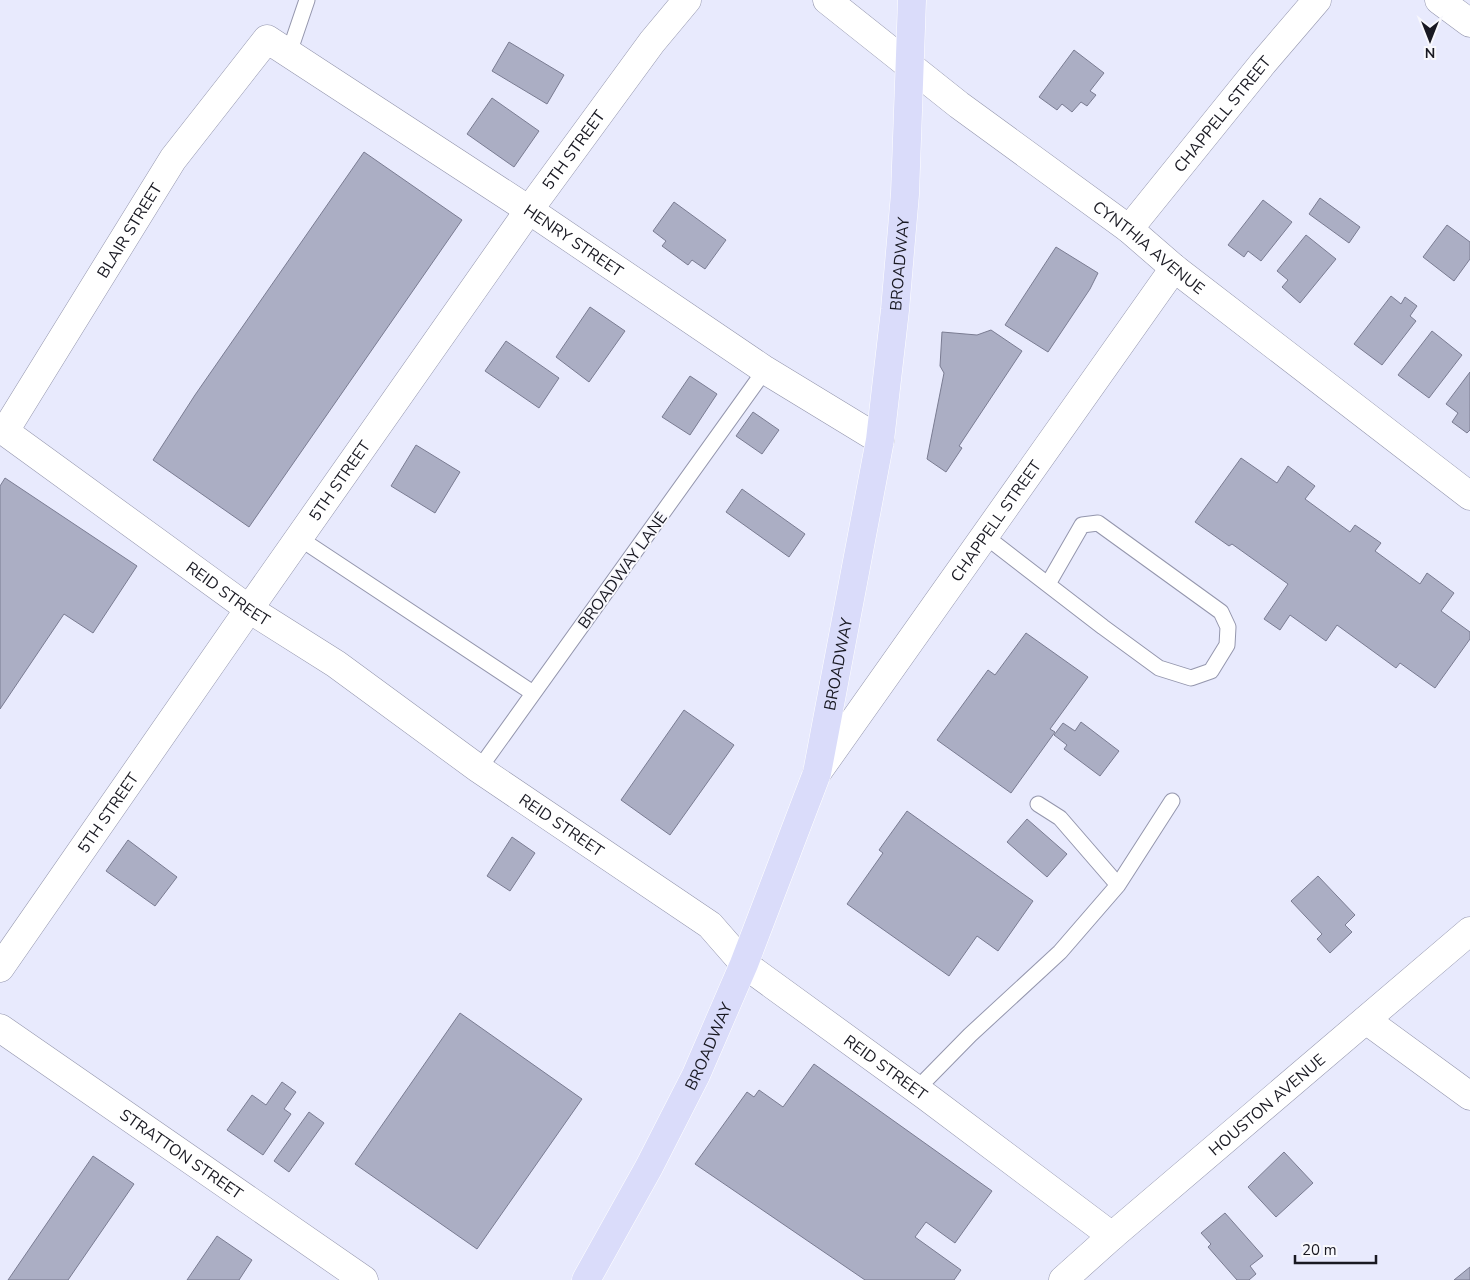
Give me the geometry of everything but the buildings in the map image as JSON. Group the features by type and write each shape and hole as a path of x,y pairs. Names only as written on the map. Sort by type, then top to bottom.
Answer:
{"main road":[{"name":"BROADWAY","path":"586,1280 649,1167 696,1075 744,964 817,773 880,440 895,310 905,194 912,0"}],"street":[{"name":"5TH STREET","path":"0,968 529,210 652,42 687,0"},
{"name":"CYNTHIA AVENUE","path":"827,0 959,105 1129,229 1174,268 1470,496"},
{"name":"CHAPPELL STREET","path":"1129,229 1262,63 1317,0"},
{"path":"1440,0 1470,23"},
{"name":"HENRY STREET","path":"278,46 529,210 765,370 880,440"},
{"name":"BLAIR STREET","path":"2,429 173,158 278,46"},
{"name":"CHAPPELL STREET","path":"817,773 1174,268"},
{"name":"REID STREET","path":"2,429 249,609 336,664 479,769 710,925 744,964 1112,1236"},
{"name":"HOUSTON AVENUE","path":"1063,1280 1470,930"},
{"path":"1366,1020 1470,1096"},
{"name":"STRATTON STREET","path":"0,1028 364,1280"}],"lane":[{"path":"278,46 307,0"},
{"name":"BROADWAY LANE","path":"479,769 765,370"},
{"path":"985,536 1103,627 1159,668 1191,678 1211,671 1227,645 1228,627 1221,612 1098,523 1082,525 1048,584"},
{"path":"299,538 533,693"},
{"path":"916,1090 970,1035 1060,952 1118,885 1172,801"},
{"path":"1038,804 1060,818 1118,885"}]}
